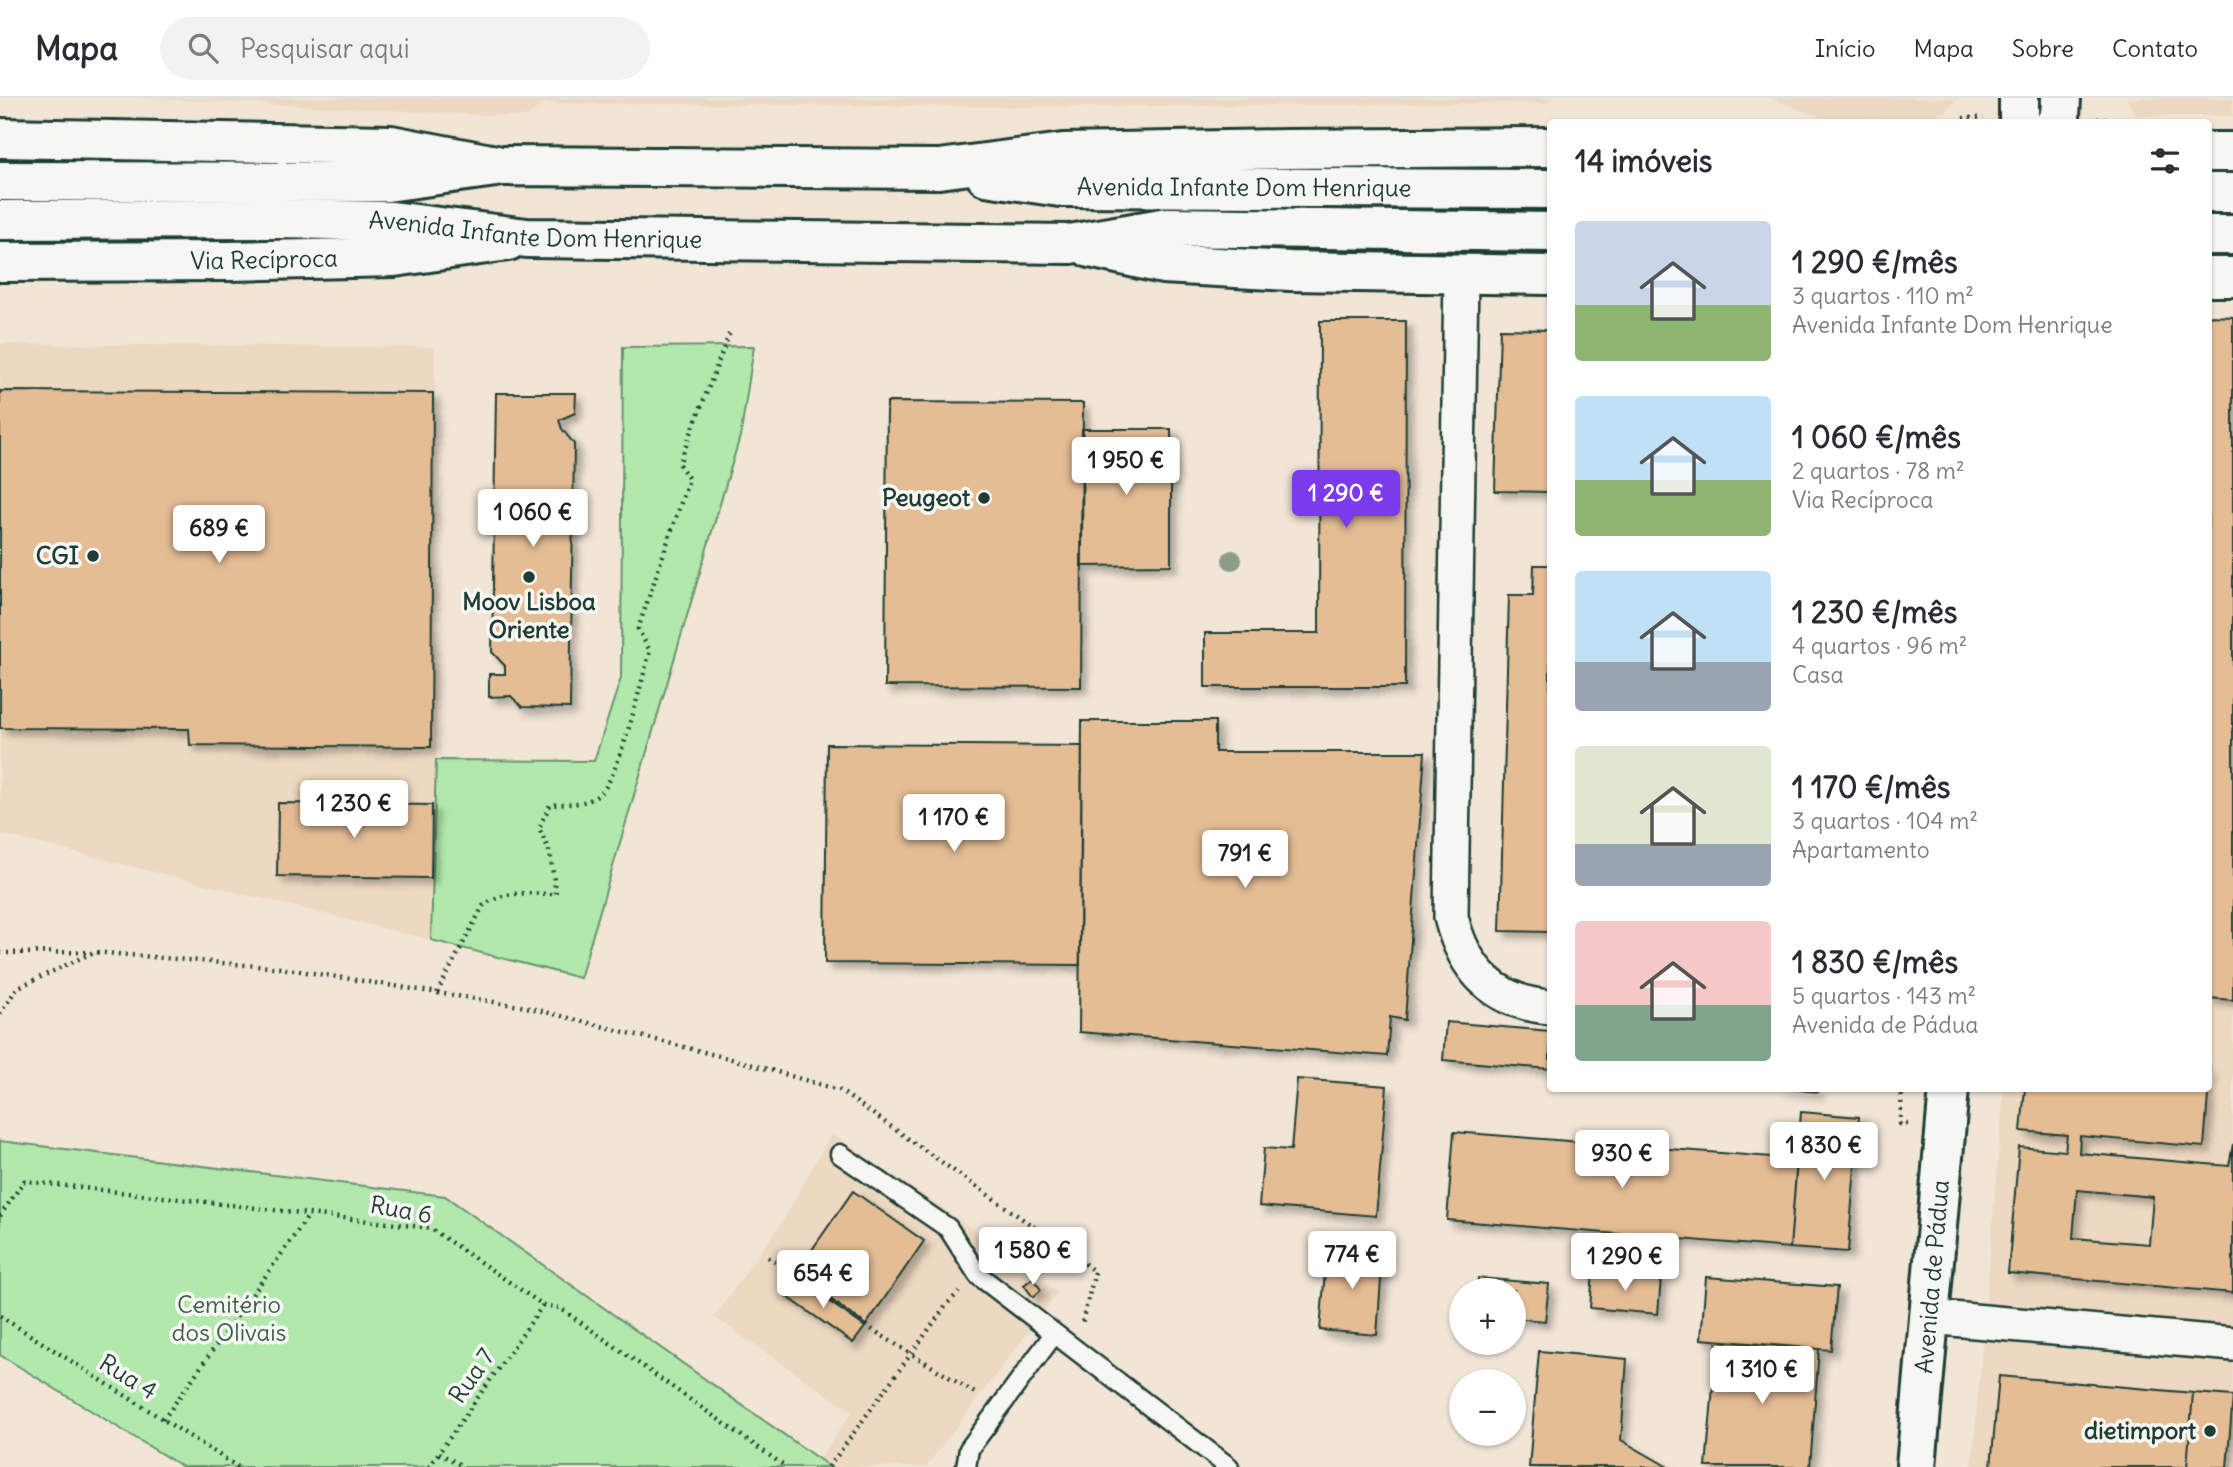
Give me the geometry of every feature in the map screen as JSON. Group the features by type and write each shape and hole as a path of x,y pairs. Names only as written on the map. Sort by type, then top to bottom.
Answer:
{"main road":[{"path":"2019,98 2019,119"},
{"path":"2059,119 2061,98"},
{"path":"0,138 391,145 503,166"},
{"name":"Avenida Infante Dom Henrique","path":"0,181 387,182 503,166 939,169 1063,153 1547,147"},
{"path":"2212,152 2233,152"},
{"name":"Avenida Infante Dom Henrique","path":"939,169 1060,187 1547,189"},
{"path":"2212,193 2233,193"},
{"name":"Avenida Infante Dom Henrique","path":"0,220 392,221 527,238 1070,244 1168,227 1547,232"},
{"path":"2212,235 2233,235"},
{"name":"Via Recíproca","path":"0,262 394,257 527,238"},
{"name":"Avenida Infante Dom Henrique","path":"1070,244 1163,264 1290,271 1547,275"},
{"path":"2212,277 2233,277"},
{"name":"Avenida de Pádua","path":"1916,1467 1949,1092"}],"street":[{"path":"1461,275 1451,918 1464,955 1488,984 1523,1003 1547,1007"},
{"path":"1929,1317 2233,1344"}],"lane":[{"path":"840,1154 948,1227 978,1275 1229,1467"},
{"path":"966,1467 969,1449 1054,1334"}],"path":[{"path":"438,993 483,906 494,897 509,894 556,894 550,853 539,828 550,805 577,803 600,795 613,775 650,651 638,629 689,479 679,464 730,332"},
{"path":"0,1014 17,988 94,952"},
{"path":"0,953 94,952 281,968 526,1007 743,1062 839,1090 1095,1272 1075,1351"},
{"name":"Rua 6","path":"0,1216 24,1181 430,1228 543,1305 560,1308 786,1467"},
{"path":"163,1420 309,1214"},
{"path":"768,1257 868,1327 979,1396 1004,1403"},
{"path":"829,1467 948,1303 978,1275"},
{"name":"Rua 7","path":"429,1467 543,1305"},
{"name":"Rua 4","path":"0,1317 238,1467"},
{"path":"439,1454 464,1467"}],"shaded area":[{"path":"141,98 1556,98 1545,103 1042,107 542,103 528,117"},
{"path":"1771,98 1958,98 1944,112 1923,119 1825,119"},
{"path":"2126,98 2233,98 2233,116 2137,116"},
{"path":"0,344 435,347 436,760 431,940 0,834"},
{"path":"2212,998 2233,1000 2233,1467 1972,1467 2004,1092 2212,1092"},
{"path":"831,1134 940,1206 1058,1292 926,1467 830,1467 819,1459 852,1412 714,1317 784,1219"}],"green space":[{"path":"754,346 741,433 580,978 431,940 436,760 594,761 621,678 623,347"},
{"name":"Cemitério dos Olivais","path":"0,1141 445,1196 830,1467 183,1467 0,1355"}],"building":[{"path":"2212,316 2233,317 2233,1000 2212,998"},
{"path":"1320,321 1406,321 1405,687 1205,687 1205,633 1319,633"},
{"path":"1500,329 1547,330 1547,492 1495,491"},
{"path":"0,391 433,393 431,747 190,745 189,729 0,728"},
{"path":"496,393 576,393 575,413 559,420 562,429 574,444 570,708 522,707 511,696 489,697 489,674 505,674 505,666 492,652"},
{"name":"Peugeot","path":"887,402 1083,403 1081,687 885,686"},
{"path":"1082,429 1171,429 1171,565 1081,566"},
{"path":"1534,565 1547,565 1547,932 1500,931 1509,595 1533,595"},
{"path":"1082,721 1215,721 1215,752 1425,752 1405,1020 1390,1017 1387,1056 1079,1032"},
{"path":"827,744 1082,746 1080,965 825,963"},
{"path":"278,803 432,805 431,878 277,876"},
{"path":"1446,1022 1547,1031 1547,1069 1443,1060"},
{"path":"1297,1079 1387,1086 1376,1216 1259,1206 1264,1148 1291,1150"},
{"path":"2025,1092 2208,1092 2204,1147 2080,1136 2079,1153 2229,1166 2233,1144 2233,1293 2008,1273 2019,1147 2065,1151 2067,1135 2021,1131","holes":["2077,1190 2153,1197 2149,1244 2073,1238"]},
{"path":"1801,1112 1859,1117 1848,1252 1790,1248"},
{"path":"1454,1132 1797,1159 1790,1248 1447,1220"},
{"path":"853,1191 924,1241 866,1325 795,1274"},
{"path":"1327,1248 1383,1252 1377,1335 1320,1330"},
{"path":"1593,1272 1661,1278 1658,1314 1590,1308"},
{"path":"793,1276 865,1327 853,1343 782,1293"},
{"path":"1706,1277 1837,1287 1831,1350 1701,1339"},
{"path":"1033,1278 1041,1290 1033,1297 1024,1285"},
{"path":"1526,1282 1549,1284 1545,1321 1526,1319"},
{"path":"1717,1341 1819,1349 1810,1467 1706,1467"},
{"path":"1539,1351 1627,1359 1621,1440 1668,1467 1529,1467"},
{"path":"1999,1376 2193,1393 2187,1467 1991,1467"},
{"name":"dietimport","path":"2193,1393 2233,1396 2227,1467 2187,1467"}],"place":[{"name":"Peugeot","path":"984,498"},
{"name":"CGI","path":"93,556"},
{"name":"Moov Lisboa Oriente","path":"529,577"},
{"name":"dietimport","path":"2210,1431"}]}
